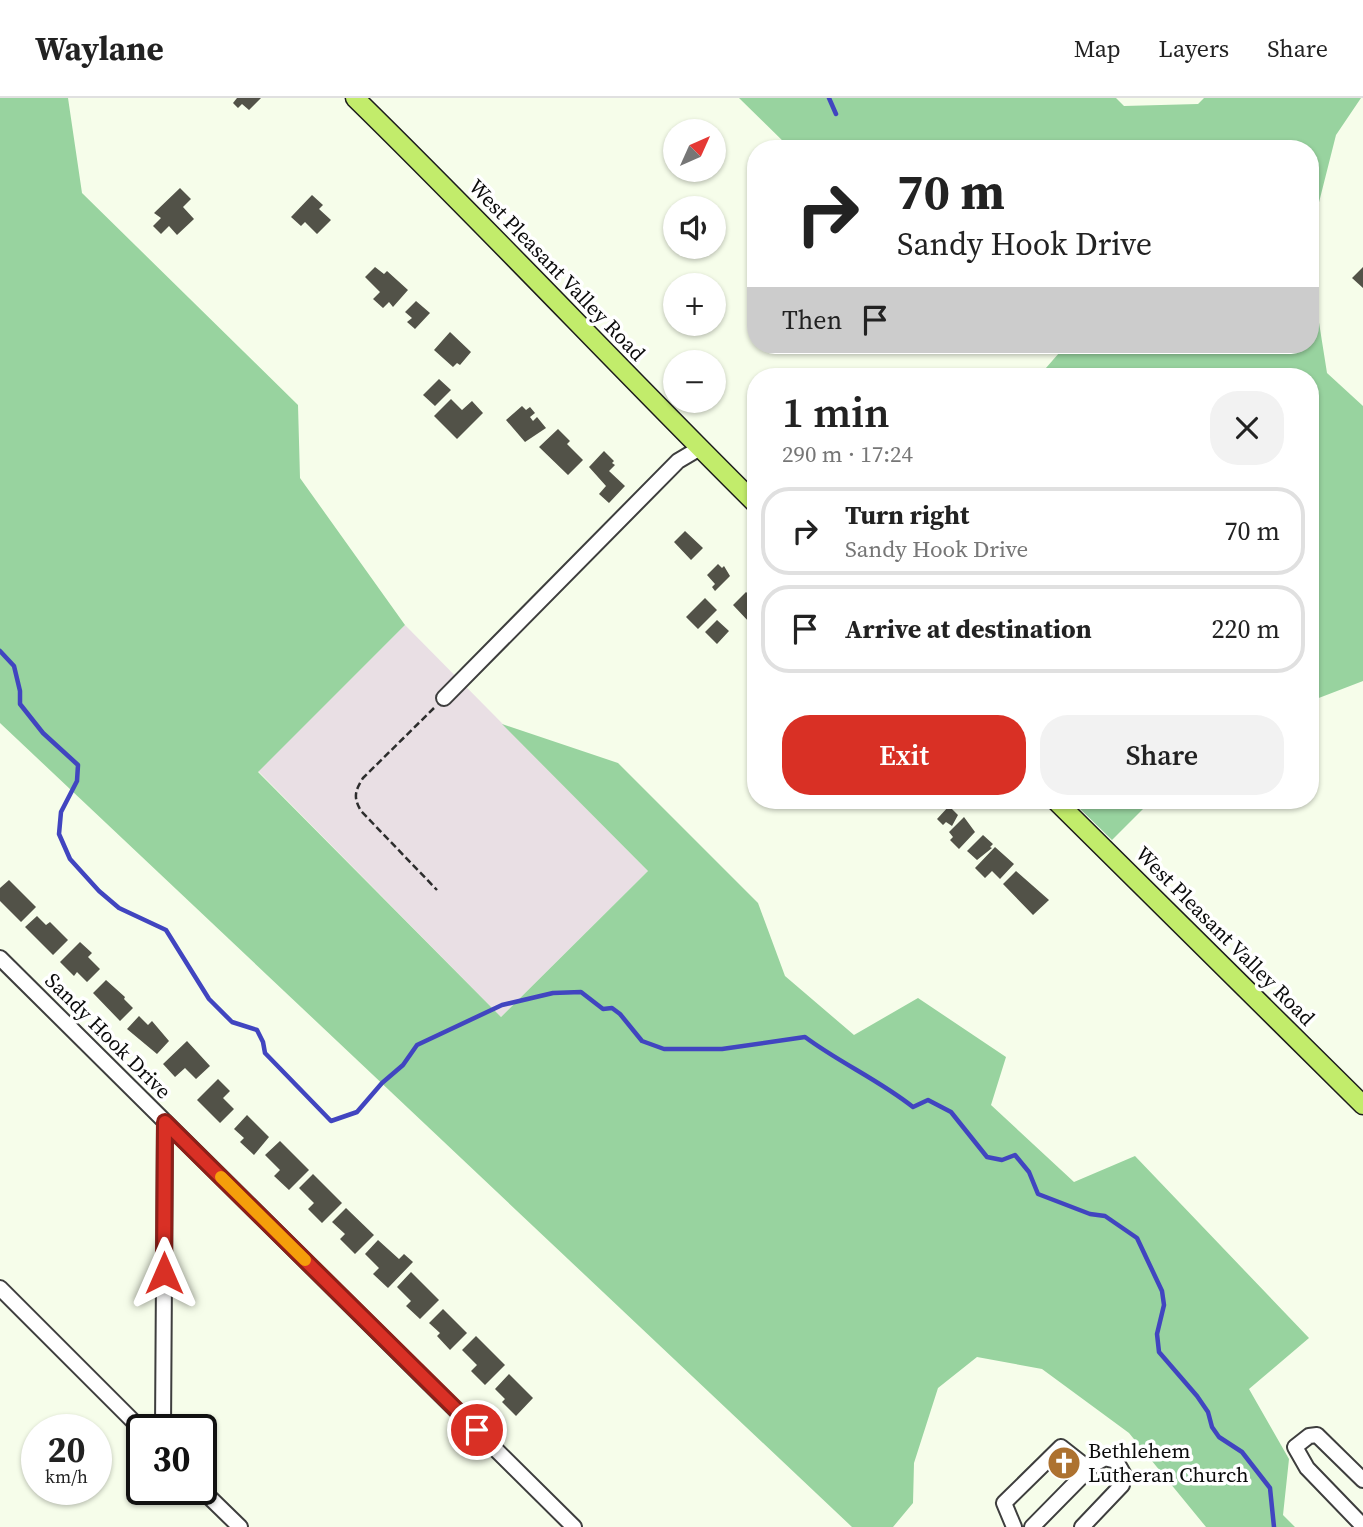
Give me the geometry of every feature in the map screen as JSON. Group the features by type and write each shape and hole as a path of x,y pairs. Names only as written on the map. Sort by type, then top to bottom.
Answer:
{"main road":[{"name":"West Pleasant Valley Road","path":"355,98 508,249 603,352 747,495"},
{"name":"West Pleasant Valley Road","path":"1064,809 1363,1105"}],"street":[{"path":"444,698 678,461 700,448"},
{"name":"Sandy Hook Drive","path":"0,958 574,1527"},
{"path":"163,1414 165,1122"},
{"path":"0,1288 126,1414"},
{"path":"1363,1479 1317,1435 1308,1436 1296,1447 1307,1468 1363,1526"},
{"path":"1014,1527 1004,1503 1061,1447 1089,1469"},
{"path":"1032,1527 1089,1469 1105,1458 1116,1461 1124,1475 1122,1485 1082,1527"},
{"path":"217,1505 240,1527"}],"path":[{"path":"437,890 361,811 354,799 356,789 363,778 444,698"}],"shaded area":[{"path":"405,625 648,871 501,1017 258,771"}],"green space":[{"path":"0,98 68,98 82,193 298,405 300,478 405,625 258,772 501,1017 648,871 502,724 618,763 758,903 785,976 854,1035 918,998 1006,1057 991,1105 1074,1182 1135,1156 1309,1338 1249,1389 1289,1459 1283,1515 1295,1527 1206,1527 1129,1433 1042,1369 977,1357 938,1388 914,1463 913,1503 893,1527 852,1527 0,723"},
{"path":"739,98 1116,98 1124,106 1198,104 1204,98 1361,98 1336,135 1319,202 1319,140 782,140"},
{"path":"1319,322 1327,373 1363,406 1363,681 1319,698 1319,368 1046,368 1058,354 1319,354"},
{"path":"1080,809 1143,809 1112,840"}],"building":[{"path":"237,98 261,98 249,110 242,104 238,108 233,103"},
{"path":"180,188 191,199 183,207 194,219 177,235 169,226 161,234 153,226 161,218 154,213"},
{"path":"312,195 323,205 319,209 331,220 317,234 305,222 301,226 291,217"},
{"path":"375,267 384,274 387,271 408,290 393,307 389,302 383,308 373,299 380,292 365,277"},
{"path":"1363,267 1363,288 1352,278"},
{"path":"416,301 430,313 415,329 407,322 412,318 405,312"},
{"path":"450,332 471,352 460,365 457,363 453,367 434,350"},
{"path":"439,379 451,390 435,406 423,395"},
{"path":"451,399 462,410 472,401 483,413 457,439 434,416"},
{"path":"522,406 526,410 530,407 535,413 530,417 533,421 537,417 546,428 525,442 506,420"},
{"path":"558,429 570,441 567,444 583,460 568,475 539,447"},
{"path":"604,451 615,465 609,471 625,486 609,503 599,494 606,486 589,467"},
{"path":"685,531 703,548 691,560 674,542"},
{"path":"718,564 722,568 724,566 730,576 715,591 712,587 715,584 707,575"},
{"path":"747,593 747,620 733,605"},
{"path":"705,598 717,610 698,629 686,617"},
{"path":"717,620 729,631 717,644 705,632"},
{"path":"946,809 952,809 958,815 952,826 946,822 943,825 937,819"},
{"path":"964,817 975,832 959,849 950,840 953,837 949,832"},
{"path":"983,835 993,844 990,847 992,848 977,860 967,851"},
{"path":"995,847 1014,864 1000,879 992,871 985,878 975,868"},
{"path":"1016,871 1049,900 1033,915 1003,884"},
{"path":"9,880 36,907 21,922 0,901 0,888"},
{"path":"37,916 46,925 50,922 68,940 53,955 25,927"},
{"path":"80,942 92,953 88,957 100,969 87,982 77,972 74,976 60,962"},
{"path":"106,980 133,1008 120,1021 93,993"},
{"path":"139,1016 148,1025 152,1021 169,1041 157,1054 127,1029"},
{"path":"187,1041 210,1066 196,1079 185,1068 175,1077 163,1064"},
{"path":"218,1079 230,1091 223,1098 234,1109 220,1123 197,1100"},
{"path":"247,1115 269,1137 254,1155 240,1142 244,1138 234,1129"},
{"path":"280,1141 309,1170 289,1190 274,1176 280,1170 265,1155"},
{"path":"313,1174 342,1203 322,1223 308,1209 314,1203 299,1188"},
{"path":"346,1208 374,1235 355,1254 340,1239 345,1234 332,1222"},
{"path":"378,1240 399,1259 404,1254 413,1262 388,1288 373,1274 379,1268 365,1254"},
{"path":"411,1272 439,1300 420,1319 406,1306 411,1301 397,1287"},
{"path":"443,1309 467,1333 450,1350 437,1336 440,1333 429,1323"},
{"path":"476,1336 505,1365 485,1385 471,1371 477,1365 462,1350"},
{"path":"509,1374 533,1398 516,1416 502,1402 505,1399 495,1389"}],"waterway":[{"path":"829,98 836,114"},
{"path":"0,651 14,666 20,704 43,733 78,765 77,781 61,812 59,834 70,859 99,891 119,908 166,930 209,999 232,1022 257,1030 265,1053 331,1121 357,1112 382,1083 403,1065 417,1045 502,1005 553,993 581,992 603,1009 612,1008 620,1014 642,1041 664,1049 722,1049 805,1037 913,1107 928,1100 951,1112 987,1157 1002,1160 1015,1155 1029,1172 1038,1194 1090,1214 1105,1216 1137,1238 1162,1291 1164,1305 1157,1334 1159,1352 1197,1396 1208,1412 1212,1427 1219,1437 1242,1452 1270,1488 1274,1527"}],"slow traffic":[{"path":"221,1177 305,1260"}],"place":[{"name":"Bethlehem Lutheran Church","path":"1064,1463"}],"route":[{"path":"164,1273 165,1122 477,1430"}]}
